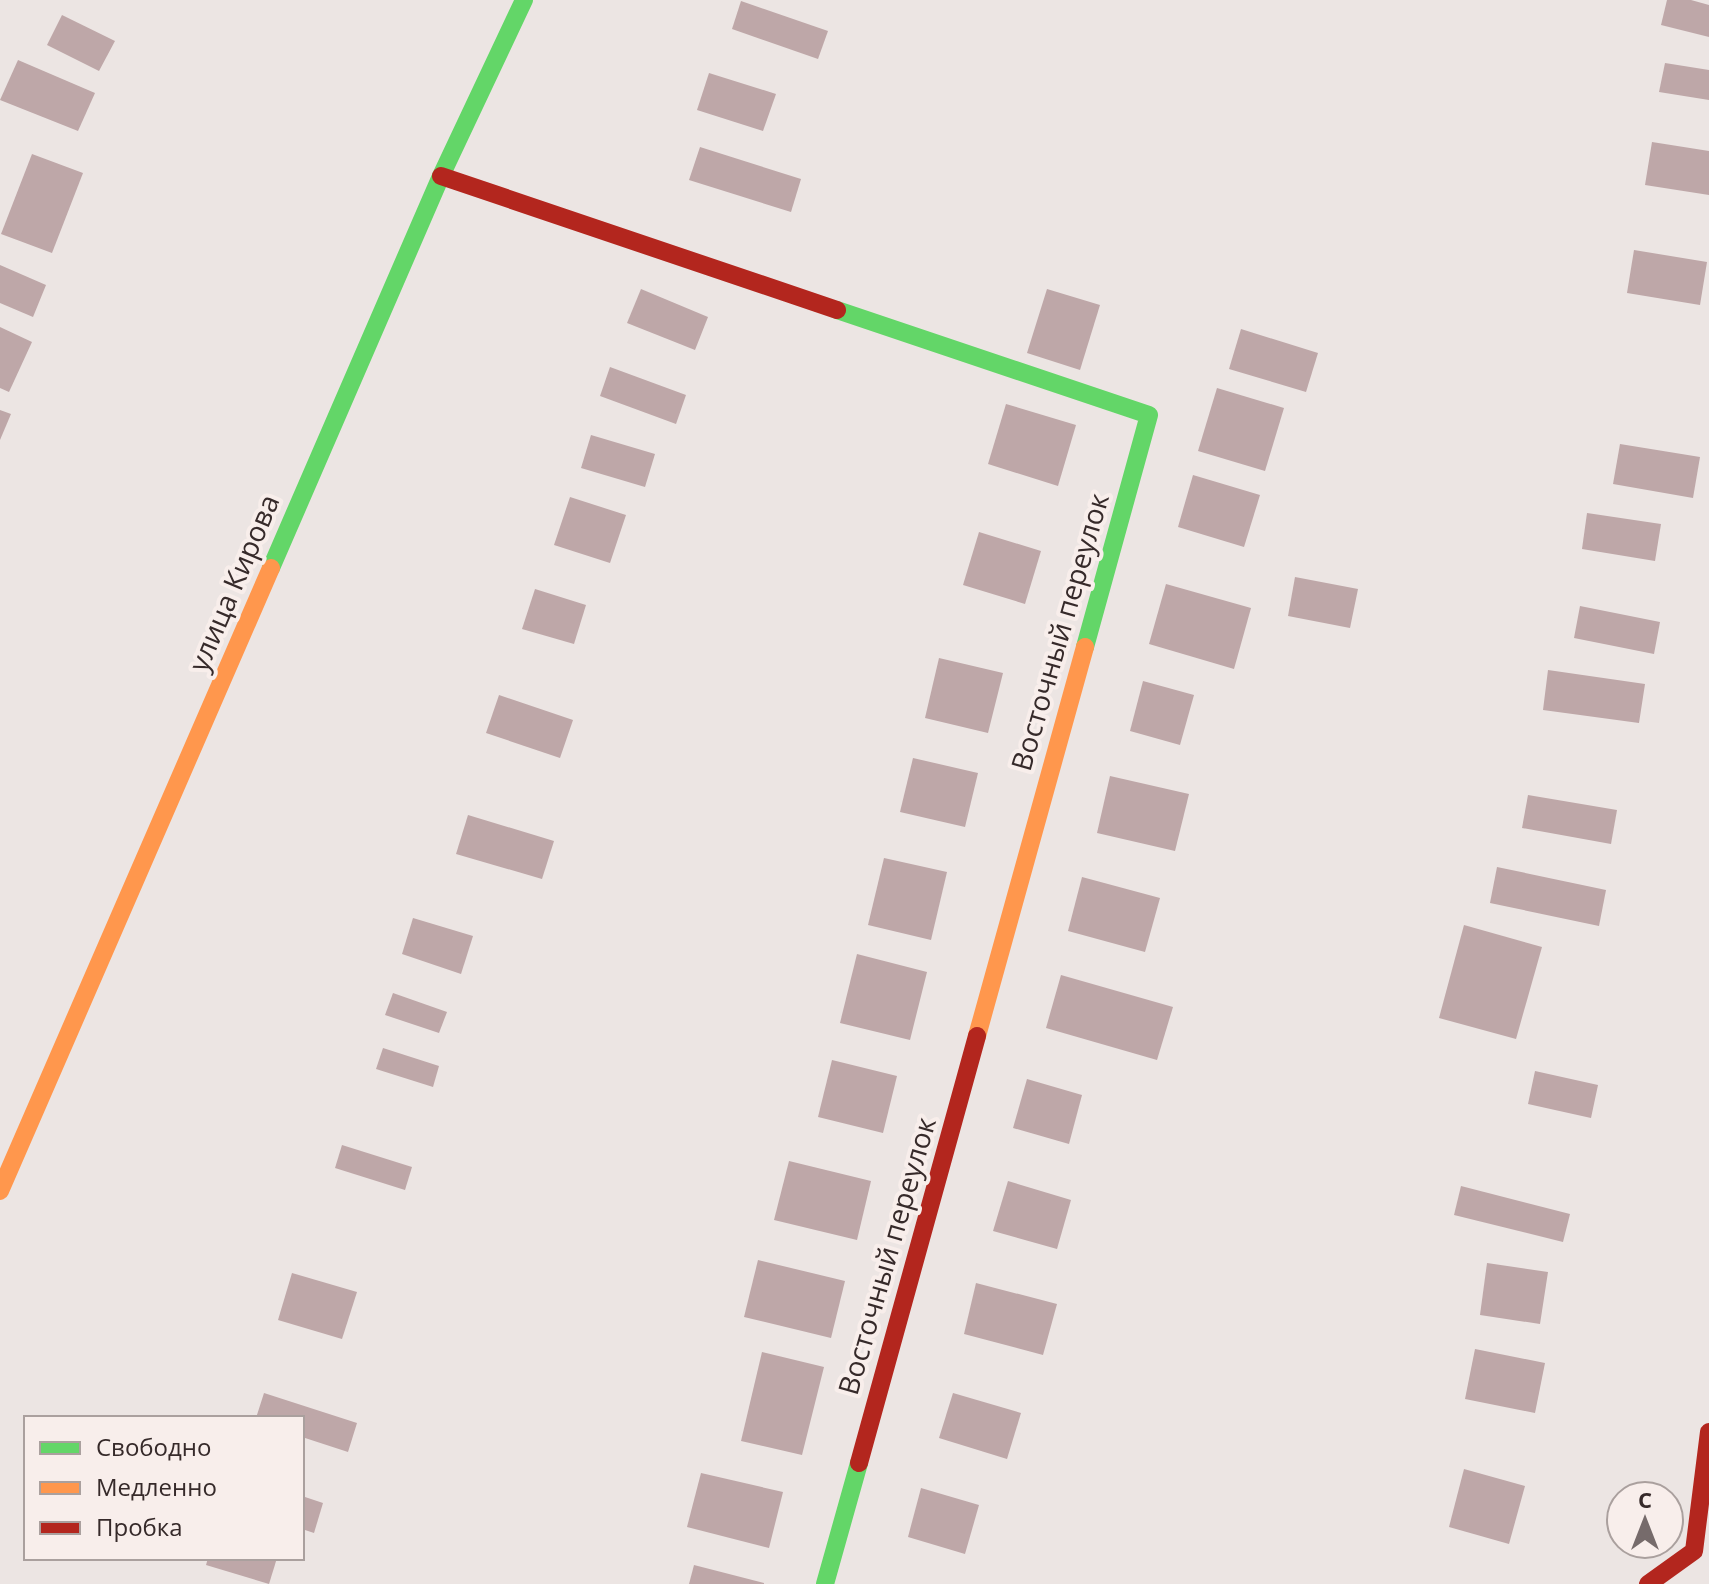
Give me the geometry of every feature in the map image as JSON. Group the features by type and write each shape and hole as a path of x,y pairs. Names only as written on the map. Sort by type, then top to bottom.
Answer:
{"street":[{"name":"улица Кирова","path":"0,1191 441,176 524,0"},
{"name":"Восточный переулок","path":"441,176 1149,415 825,1584"},
{"path":"1648,1584 1694,1551 1709,1432"}],"building":[{"path":"1667,0 1691,0 1709,5 1709,37 1661,25"},
{"path":"741,1 828,31 818,59 732,29"},
{"path":"62,15 115,41 99,71 47,45"},
{"path":"18,60 95,93 78,131 0,100"},
{"path":"1665,63 1709,70 1709,100 1659,92"},
{"path":"709,73 776,94 763,131 697,110"},
{"path":"1652,142 1709,151 1709,195 1645,185"},
{"path":"700,147 801,179 791,212 689,180"},
{"path":"32,154 83,173 52,253 1,234"},
{"path":"1634,250 1707,262 1700,305 1627,293"},
{"path":"0,265 46,285 33,317 0,303"},
{"path":"641,289 708,317 695,350 627,323"},
{"path":"1047,289 1100,305 1080,370 1027,353"},
{"path":"0,327 32,342 9,392 0,388"},
{"path":"1241,329 1318,353 1306,392 1229,369"},
{"path":"610,367 686,395 676,424 600,396"},
{"path":"1217,388 1284,408 1265,471 1198,451"},
{"path":"1006,404 1076,425 1058,486 988,464"},
{"path":"0,410 11,414 0,440"},
{"path":"591,435 655,454 645,487 581,468"},
{"path":"1620,444 1700,457 1693,498 1613,484"},
{"path":"1193,475 1260,495 1244,547 1178,527"},
{"path":"570,497 626,515 610,563 554,545"},
{"path":"1587,513 1661,524 1655,561 1582,549"},
{"path":"979,532 1041,551 1025,604 963,585"},
{"path":"1295,577 1358,589 1350,628 1288,616"},
{"path":"1166,584 1251,608 1234,669 1149,644"},
{"path":"535,589 586,605 574,644 522,629"},
{"path":"1580,606 1660,622 1654,654 1574,638"},
{"path":"939,658 1003,673 988,733 925,718"},
{"path":"1548,670 1645,684 1639,723 1543,710"},
{"path":"1143,681 1194,695 1180,745 1130,731"},
{"path":"499,695 573,720 560,758 486,733"},
{"path":"913,758 978,773 965,827 900,812"},
{"path":"1110,776 1189,794 1175,851 1097,833"},
{"path":"1528,795 1617,810 1611,844 1522,828"},
{"path":"468,815 554,841 542,879 456,854"},
{"path":"884,858 947,872 931,940 868,925"},
{"path":"1497,867 1606,890 1599,926 1490,903"},
{"path":"1082,877 1160,898 1145,952 1068,931"},
{"path":"413,918 473,936 461,974 402,954"},
{"path":"1464,925 1542,947 1516,1039 1439,1018"},
{"path":"857,954 927,972 910,1040 840,1023"},
{"path":"1061,975 1173,1007 1157,1060 1046,1028"},
{"path":"393,993 447,1012 439,1033 385,1015"},
{"path":"383,1048 439,1066 433,1087 376,1069"},
{"path":"832,1060 897,1076 883,1133 818,1117"},
{"path":"1535,1071 1598,1085 1591,1118 1528,1104"},
{"path":"1027,1079 1082,1095 1069,1144 1013,1128"},
{"path":"342,1145 412,1167 405,1190 335,1168"},
{"path":"789,1161 871,1181 857,1240 774,1220"},
{"path":"1008,1181 1071,1200 1057,1249 993,1231"},
{"path":"1461,1186 1570,1214 1563,1242 1454,1215"},
{"path":"758,1260 845,1281 831,1338 744,1317"},
{"path":"1487,1263 1548,1272 1540,1324 1480,1315"},
{"path":"292,1273 357,1292 342,1339 278,1320"},
{"path":"976,1283 1057,1304 1043,1355 964,1334"},
{"path":"1475,1349 1545,1363 1535,1413 1465,1399"},
{"path":"762,1352 824,1367 802,1455 741,1441"},
{"path":"264,1393 357,1423 348,1452 304,1438 304,1416 257,1416"},
{"path":"953,1393 1021,1413 1007,1459 939,1438"},
{"path":"1464,1469 1525,1486 1509,1544 1449,1527"},
{"path":"701,1473 783,1492 769,1548 687,1527"},
{"path":"921,1488 979,1505 965,1554 908,1537"},
{"path":"304,1497 323,1503 314,1533 304,1530"},
{"path":"207,1560 276,1560 269,1584 206,1565"},
{"path":"694,1565 764,1583 764,1584 689,1584"}],"traffic: fast":[{"path":"271,568 441,176 524,0"},
{"path":"837,310 1149,415 1085,647"},
{"path":"825,1584 859,1463"}],"traffic: slow":[{"path":"0,1191 271,568"},
{"path":"977,1036 1085,647"}],"traffic: jam":[{"path":"441,176 837,310"},
{"path":"859,1463 977,1036"},
{"path":"1648,1584 1694,1551 1709,1432"}]}
